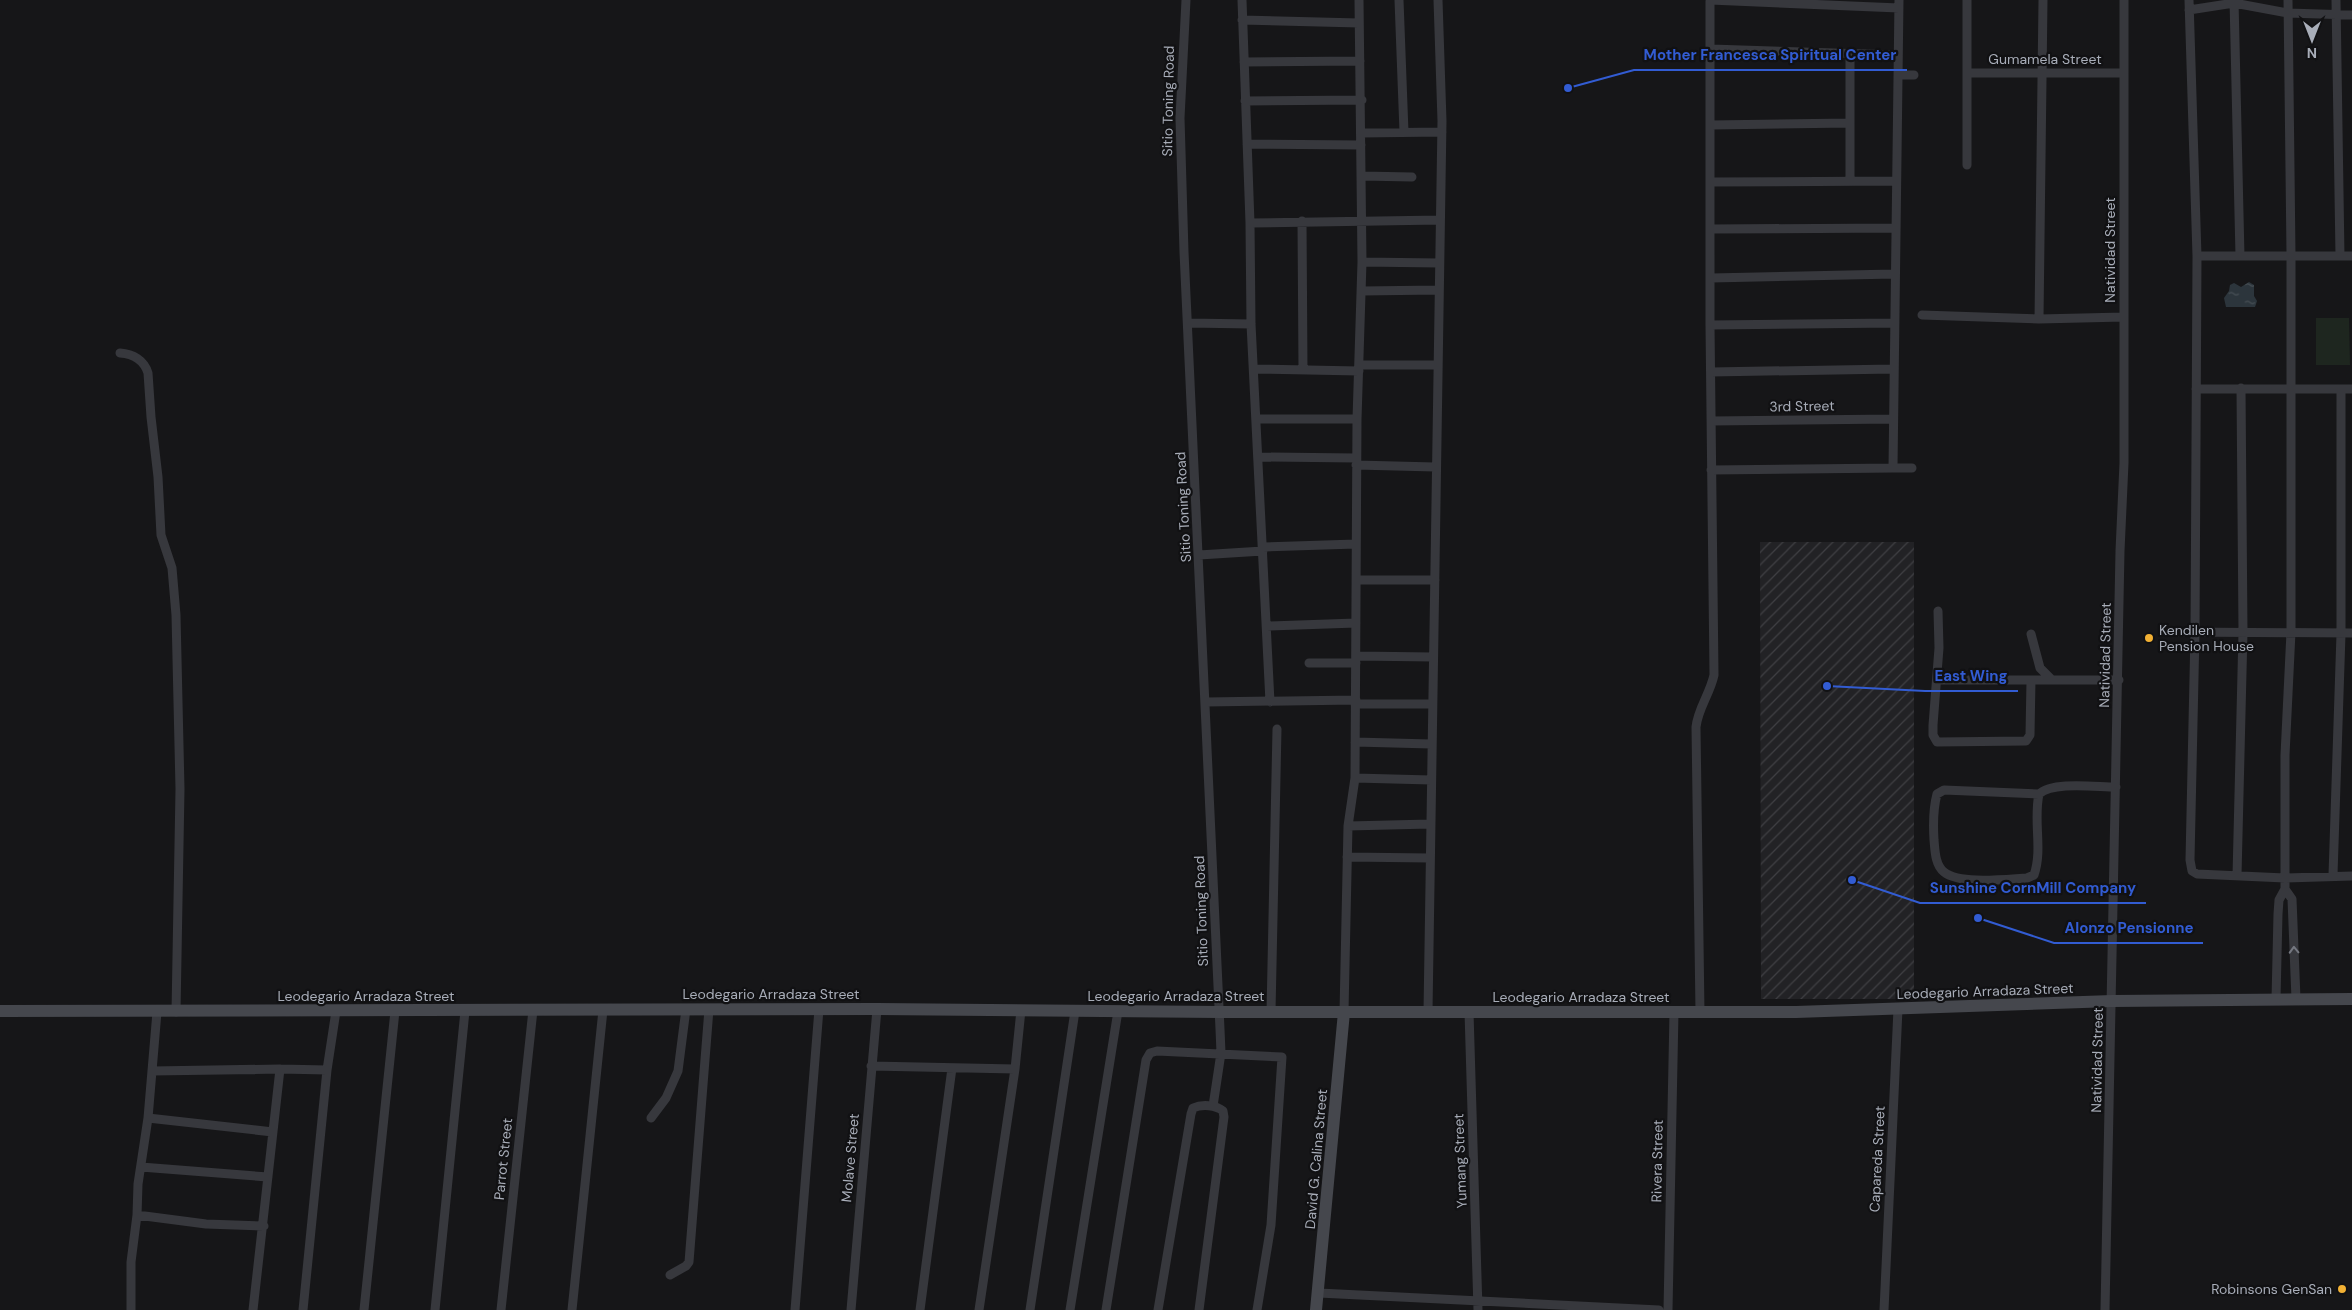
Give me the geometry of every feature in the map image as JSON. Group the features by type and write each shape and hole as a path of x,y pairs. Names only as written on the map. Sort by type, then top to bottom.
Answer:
{"street":[{"name":"Sitio Toning Road","path":"1186,0 1180,118 1184,252 1189,323 1219,1012 1220,1053 1213,1106"},
{"path":"1242,0 1250,223 1251,324 1270,702"},
{"path":"1344,1012 1348,826 1355,778 1356,419 1362,291 1362,100 1358,0"},
{"path":"1399,0 1404,132"},
{"path":"1428,1012 1435,467 1442,132 1438,0"},
{"path":"1700,1012 1696,727 1697,715 1711,690 1714,675 1710,325 1710,0 1899,4 1893,323 1893,468"},
{"path":"1967,0 1967,165"},
{"path":"2040,318 2042,0"},
{"name":"Natividad Street","path":"2105,1310 2119,680 2120,551 2124,463 2124,0"},
{"path":"2189,0 2197,256 2195,632 2190,860 2192,871 2196,874 2286,878 2333,875 2352,876"},
{"path":"2288,0 2291,255 2291,632 2284,755 2286,889 2292,903 2296,999"},
{"path":"2336,0 2340,256"},
{"path":"2189,10 2234,1 2288,13 2352,15"},
{"path":"2234,1 2240,256"},
{"path":"1242,20 1359,22"},
{"path":"1711,49 1898,56"},
{"path":"1850,55 1850,181"},
{"path":"1244,62 1360,61"},
{"name":"Gumamela Street","path":"1967,73 2124,73"},
{"path":"1898,75 1914,76"},
{"path":"1245,101 1362,100"},
{"path":"1711,125 1850,123"},
{"path":"1361,133 1442,132"},
{"path":"1247,144 1361,145"},
{"path":"1362,176 1412,177"},
{"path":"1711,182 1896,181"},
{"path":"1250,223 1440,220"},
{"path":"1302,221 1303,369"},
{"path":"1711,229 1895,228"},
{"path":"2197,256 2352,256"},
{"path":"1362,262 1439,263"},
{"path":"1711,278 1894,274"},
{"path":"1362,291 1438,290"},
{"path":"1922,315 2040,318 2124,317"},
{"path":"1189,323 1251,324"},
{"path":"1710,325 1893,323"},
{"path":"120,353 130,354 139,360 146,366 148,373 150,417 158,477 161,535 172,568 176,614 180,789 176,1012"},
{"path":"1254,369 1437,365"},
{"path":"1711,372 1893,369"},
{"path":"2237,876 2244,632 2241,388"},
{"path":"2196,389 2352,389"},
{"path":"2333,875 2340,634 2341,389"},
{"path":"1256,419 1356,419"},
{"name":"3rd Street","path":"1711,421 1893,419"},
{"path":"1258,458 1356,461 1435,467"},
{"path":"1712,470 1912,468"},
{"path":"1199,555 1263,549 1356,544"},
{"path":"1356,580 1435,580"},
{"path":"1938,611 1937,680 1933,735 1937,742 2026,741 2030,735 2031,680"},
{"path":"1267,626 1356,623"},
{"path":"2177,632 2352,633"},
{"path":"2031,634 2040,668 2052,680"},
{"path":"1309,663 1433,657"},
{"path":"1937,680 2119,680"},
{"path":"1206,702 1432,704"},
{"path":"1271,1012 1277,729"},
{"path":"1355,742 1431,744"},
{"path":"1355,778 1431,780"},
{"path":"2039,794 2036,809 2038,865 2034,875 2027,878 1983,880 1952,876 1942,871 1936,858 1933,809 1937,794 1944,790 2039,794 2042,791 2061,786 2116,787"},
{"path":"1348,826 1430,824"},
{"path":"1347,857 1430,858"},
{"path":"2276,999 2279,900 2286,889"},
{"name":"Leodegario Arradaza Street","path":"0,1011 877,1009 1219,1012 1700,1012 1898,1009 2112,1001 2352,999"},
{"path":"795,1310 819,1009"},
{"name":"Molave Street","path":"850,1310 877,1009"},
{"name":"Capareda Street","path":"1884,1310 1898,1009"},
{"path":"435,1310 465,1010"},
{"name":"Parrot Street","path":"501,1310 533,1010"},
{"path":"572,1310 603,1010"},
{"path":"651,1118 666,1098 678,1071 686,1010"},
{"path":"670,1275 686,1266 689,1262 709,1010"},
{"path":"979,1310 1015,1069 1021,1010"},
{"path":"303,1310 327,1070 336,1011"},
{"path":"364,1310 395,1011"},
{"path":"1030,1310 1075,1011"},
{"path":"1070,1310 1118,1011"},
{"path":"130,1310 131,1262 148,1118 157,1012"},
{"name":"David G. Calina Street","path":"1316,1310 1344,1012"},
{"name":"Yumang Street","path":"1469,1012 1478,1305"},
{"name":"Rivera Street","path":"1668,1310 1674,1012"},
{"path":"1106,1310 1146,1060 1150,1053 1157,1051 1282,1057 1271,1225 1257,1310"},
{"path":"872,1066 1015,1069"},
{"path":"920,1310 952,1068"},
{"path":"253,1310 264,1226 280,1069"},
{"path":"152,1071 327,1070"},
{"path":"1158,1310 1191,1114 1196,1106 1213,1106 1223,1111 1224,1117 1199,1310"},
{"path":"148,1118 273,1132"},
{"path":"141,1167 268,1177"},
{"path":"137,1215 206,1224 264,1226"},
{"path":"1319,1293 1478,1305 1659,1310"}],"shaded area":[{"path":"2316,318 2349,318 2350,365 2316,365"},
{"path":"1760,542 1914,542 1914,999 1761,999"}],"water":[{"path":"2249,282 2254,285 2254,296 2257,301 2255,307 2226,307 2224,298 2229,291 2230,285 2234,283 2241,287"}],"place":[{"name":"Mother Francesca Spiritual Center","path":"1568,88"},
{"name":"Kendilen Pension House","path":"2149,638"},
{"name":"East Wing","path":"1827,686"},
{"name":"Sunshine CornMill Company","path":"1852,880"},
{"name":"Alonzo Pensionne","path":"1978,918"},
{"name":"Robinsons GenSan","path":"2342,1289"}]}
